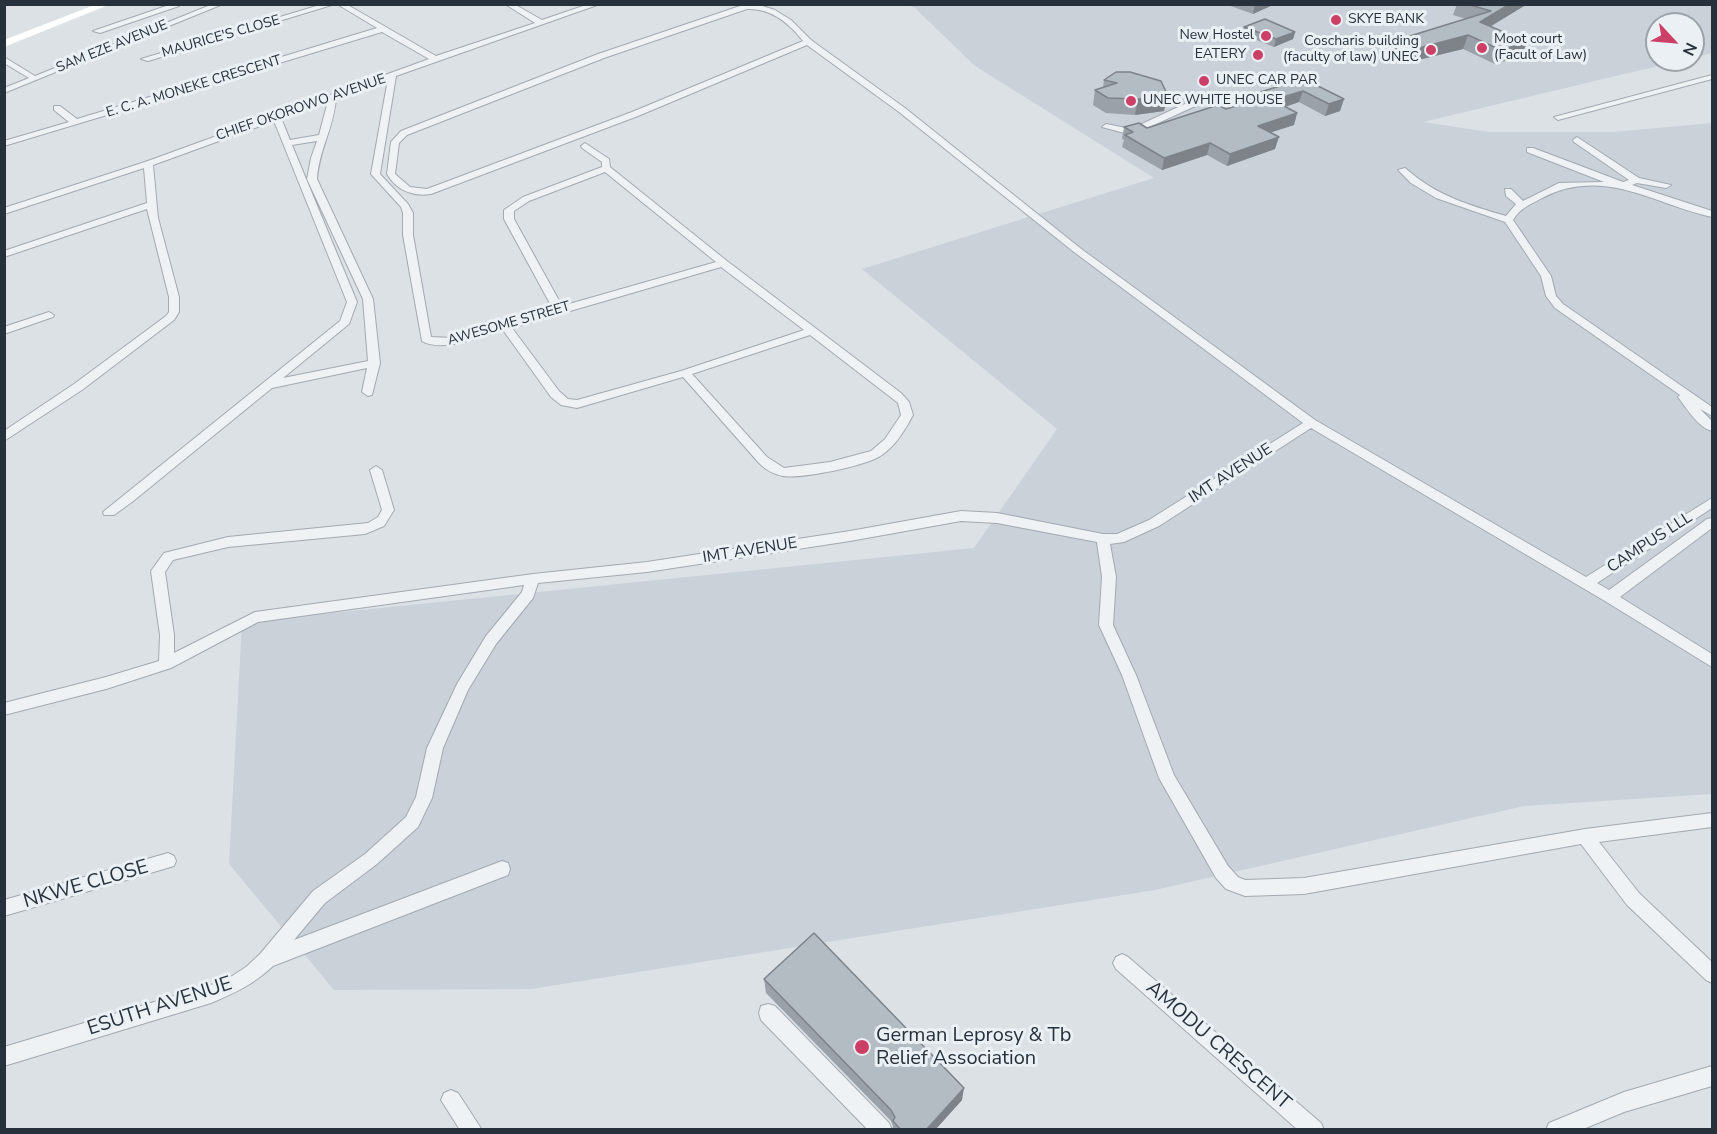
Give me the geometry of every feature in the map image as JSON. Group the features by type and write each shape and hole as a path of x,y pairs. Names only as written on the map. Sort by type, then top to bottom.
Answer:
{"main road":[{"path":"4,44 107,4"}],"street":[{"name":"SAM EZE AVENUE","path":"4,91 220,4"},
{"name":"MAURICE'S CLOSE","path":"145,59 332,4"},
{"path":"340,4 435,59"},
{"path":"508,4 541,23"},
{"name":"CHIEF OKOROWO AVENUE","path":"4,211 148,164 435,59 597,4"},
{"path":"808,42 636,114 428,192 410,190 391,174 395,142 404,133 601,56 746,7 755,5 770,8 808,42 902,110 1077,250 1311,423 1587,583 1713,661"},
{"path":"97,31 175,6"},
{"path":"138,18 157,29"},
{"name":"E. C. A. MONEKE CRESCENT","path":"4,144 382,29"},
{"path":"4,59 35,79"},
{"name":"AWESOME STREET","path":"392,76 375,174 405,206 408,213 408,235 426,339 431,342 447,342 506,327 723,263"},
{"path":"1558,117 1713,77"},
{"path":"332,96 332,108 324,137 312,164 312,179 368,299 374,363 368,392"},
{"path":"1106,127 1132,132 1190,105 1206,101"},
{"path":"57,108 75,122"},
{"path":"110,512 345,322 352,302 276,116"},
{"path":"288,143 324,137"},
{"path":"1577,140 1636,180 1666,185"},
{"path":"585,146 606,161 606,168"},
{"path":"1530,150 1583,172 1713,214"},
{"path":"4,437 78,387 170,318 174,312 174,297 162,257 152,204 148,164"},
{"path":"606,168 723,263 903,402 907,415 886,445 866,459 785,472 769,467 685,373"},
{"path":"559,310 509,219 509,210 526,199 606,168"},
{"path":"1402,170 1418,183 1462,208 1508,220 1546,276 1551,296 1559,306 1713,412"},
{"path":"1554,188 1563,177 1583,172"},
{"path":"1449,201 1511,207 1554,188 1577,184 1625,185 1636,180"},
{"path":"1508,191 1511,207 1508,220"},
{"path":"4,254 152,204"},
{"path":"4,332 49,315"},
{"path":"506,327 555,394 565,402 577,404 685,373 812,331"},
{"path":"266,385 374,363"},
{"path":"1677,388 1696,412 1713,427"},
{"name":"IMT AVENUE","path":"4,709 53,695 94,688 166,664 255,617 669,563 961,516 1013,520 1103,539 1125,537 1148,527 1311,423"},
{"path":"166,664 166,635 158,571 169,556 228,542 365,529 383,521 388,510 376,470"},
{"name":"CAMPUS LLL","path":"1587,583 1713,502"},
{"path":"1610,597 1713,522"},
{"path":"1103,539 1109,577 1106,625 1129,675 1167,778 1222,873 1232,883 1245,888 1304,886 1585,836 1713,820"},
{"name":"ESUTH AVENUE","path":"4,1057 210,994 236,984 266,960 319,897 371,859 412,822 424,798 435,748 462,688 491,640 528,594 533,579"},
{"path":"1585,836 1633,898 1713,974"},
{"name":"NKWE CLOSE","path":"4,908 168,861"},
{"path":"266,960 502,869"},
{"name":"AMODU CRESCENT","path":"1122,963 1314,1130"},
{"path":"768,1013 882,1130"},
{"path":"1556,1130 1624,1102 1713,1076"},
{"path":"451,1100 472,1130"}],"shaded area":[{"path":"908,5 1712,5 1712,53 1705,55 1705,12 1645,12 1645,69 1423,122 1489,132 1613,132 1712,123 1712,794 1524,806 1155,890 531,989 334,990 229,864 242,622 974,548 1057,429 862,269 1154,178 975,66 915,8"}],"building":[{"path":"1467,4 1510,4 1480,22 1527,42 1501,50 1468,35 1415,49 1397,40 1491,11"},
{"path":"1265,19 1295,32 1276,39 1244,27"},
{"path":"1116,72 1130,72 1161,81 1168,96 1138,99 1108,98 1095,90 1117,83 1104,80"},
{"path":"1299,80 1310,82 1344,99 1329,104 1303,91 1273,100 1297,113 1258,126 1279,137 1230,154 1210,143 1164,158 1125,135 1133,132 1124,127 1139,123 1147,128 1218,105 1226,109 1259,99 1251,95"},
{"name":"German Leprosy & Tb Relief Association","path":"814,933 964,1088 926,1130 901,1130 893,1121 895,1117 891,1110 764,979"}],"place":[{"name":"SKYE BANK","path":"1336,20"},
{"name":"New Hostel","path":"1266,36"},
{"name":"Moot court (Facult of Law)","path":"1482,48"},
{"name":"Coscharis building (faculty of law) UNEC","path":"1431,50"},
{"name":"EATERY","path":"1258,55"},
{"name":"UNEC CAR PAR","path":"1204,81"},
{"name":"UNEC WHITE HOUSE","path":"1131,101"},
{"name":"German Leprosy & Tb Relief Association","path":"862,1047"}]}
